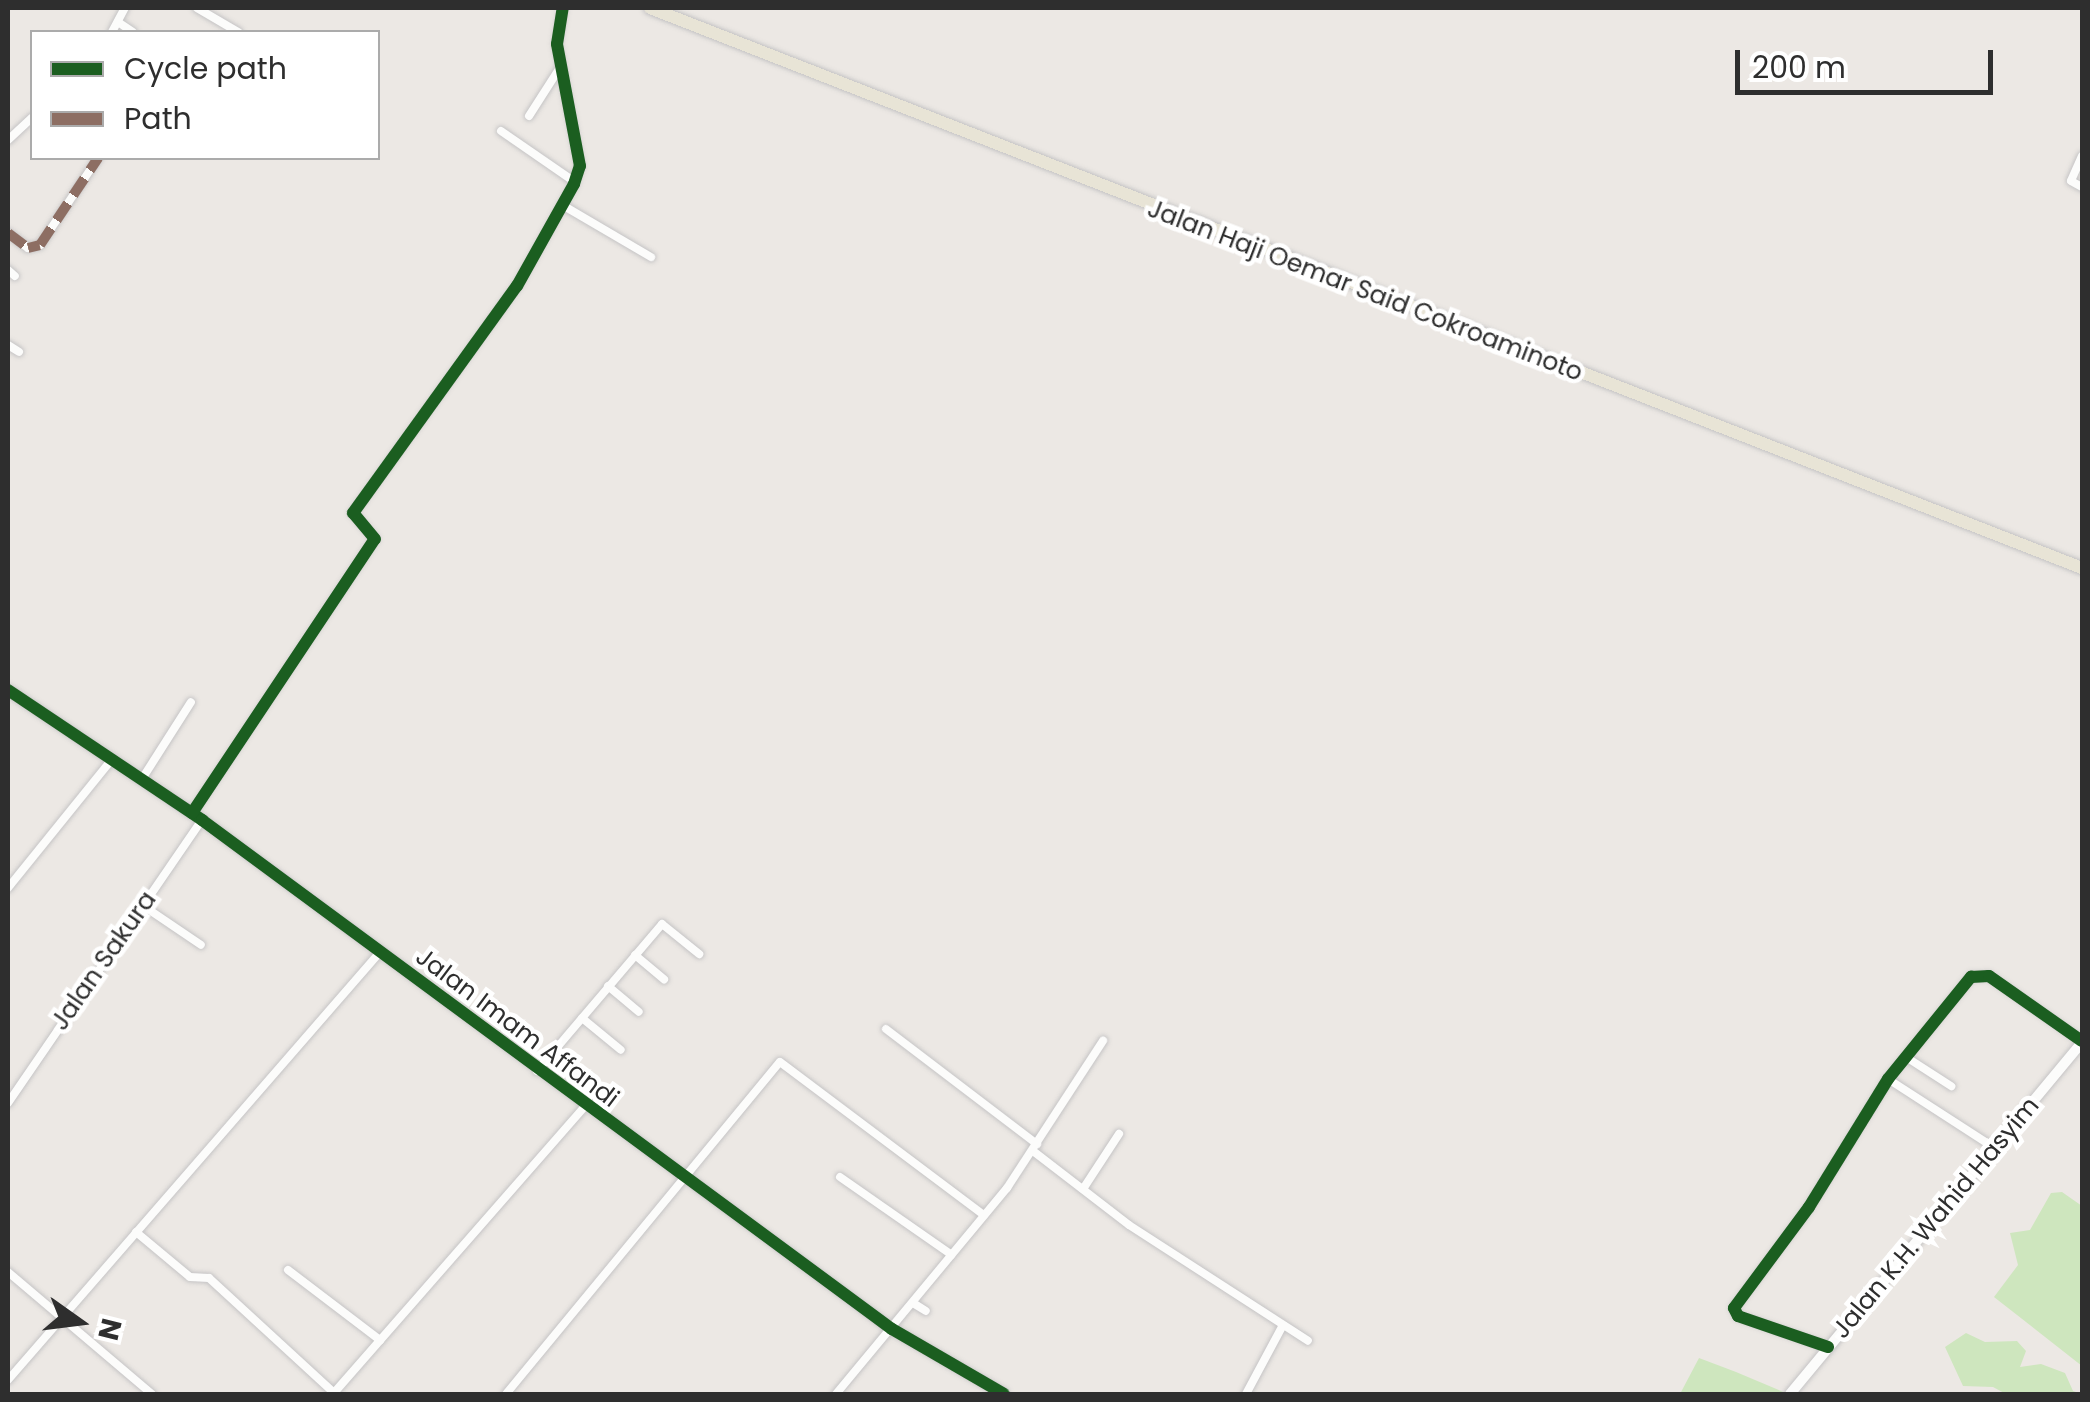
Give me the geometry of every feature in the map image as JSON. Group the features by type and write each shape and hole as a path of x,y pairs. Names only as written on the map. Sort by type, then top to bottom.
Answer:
{"main road":[{"name":"Jalan Haji Oemar Said Cokroaminoto","path":"650,8 2082,568"}],"street":[{"path":"113,30 125,8"},
{"path":"197,8 235,30"},
{"path":"563,8 556,30 580,166 564,206 651,257"},
{"path":"118,22 131,30"},
{"path":"529,116 561,66"},
{"path":"8,140 30,120"},
{"path":"501,131 575,182"},
{"path":"2082,156 2071,181 2082,187"},
{"path":"8,233 28,248 40,245 97,160"},
{"name":"Jalan Sakura","path":"8,1104 142,905 375,540 354,513 490,326 564,206"},
{"path":"8,344 18,352"},
{"name":"Jalan Imam Affandi","path":"8,690 197,817 584,1107 892,1328 1004,1394"},
{"path":"142,779 191,702"},
{"path":"8,888 112,760"},
{"path":"142,905 201,945"},
{"path":"537,1071 662,924 698,954"},
{"path":"8,1380 379,953"},
{"path":"635,955 664,978"},
{"path":"1828,1347 1738,1316 1734,1308 1809,1208 1888,1079 1906,1057 1978,972 2082,1042"},
{"path":"608,986 639,1012"},
{"path":"582,1018 621,1050"},
{"path":"886,1029 1083,1189 1308,1341"},
{"path":"836,1394 1035,1148 1103,1041"},
{"name":"Jalan K.H. Wahid Hasyim","path":"1790,1394 2082,1042"},
{"path":"1906,1057 1951,1086"},
{"path":"506,1394 783,1061 984,1214"},
{"path":"1888,1079 1994,1147"},
{"path":"136,1232 190,1277 210,1278 333,1394 584,1107"},
{"path":"1083,1189 1119,1134"},
{"path":"840,1176 952,1254"},
{"path":"288,1270 380,1340"},
{"path":"8,1272 152,1394"},
{"path":"913,1303 926,1311"},
{"path":"1246,1394 1283,1325"}],"green space":[{"path":"2062,1192 2082,1206 2082,1366 1994,1297 2018,1265 2010,1233 2030,1230 2051,1193"},
{"path":"1966,1333 1985,1342 2017,1341 2026,1351 2020,1367 2041,1364 2065,1373 2073,1391 2082,1394 2006,1394 1993,1387 1963,1386 1945,1347"},
{"path":"1699,1358 1736,1372 1788,1394 1680,1394"}],"marked path":[{"path":"8,233 28,248 40,245 97,160"}],"cycle path":[{"path":"192,813 375,539 353,513 517,286 574,184 580,166 557,44 563,8"},
{"path":"8,690 202,820 892,1329 1004,1394"},
{"path":"1828,1347 1738,1316 1734,1308 1809,1207 1888,1079 1971,977 1989,976 2082,1041"}]}
